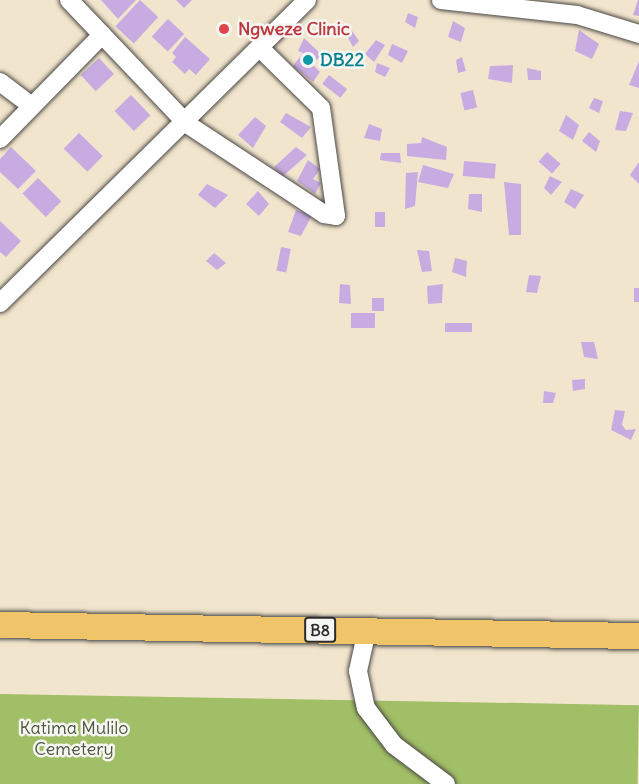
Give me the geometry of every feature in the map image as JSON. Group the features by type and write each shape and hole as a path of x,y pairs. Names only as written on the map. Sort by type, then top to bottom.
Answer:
{"highway":[{"name":"B8","path":"0,625 639,636"}],"street":[{"path":"69,0 187,124 324,214 336,216 321,108 260,48"},
{"path":"0,303 187,124 307,0"},
{"path":"441,0 577,15 639,34"},
{"path":"0,139 102,35"},
{"path":"0,82 32,106"},
{"path":"367,630 358,671 366,708 394,745 446,784"}],"green space":[{"name":"Katima Mulilo Cemetery","path":"0,694 639,705 638,784 0,784"}],"building":[{"path":"101,0 136,0 118,19"},
{"path":"140,0 158,17 134,43 115,26"},
{"path":"176,0 192,0 184,8"},
{"path":"639,0 639,16 633,15"},
{"path":"408,13 418,17 415,28 405,22"},
{"path":"168,19 184,34 168,52 152,37"},
{"path":"453,21 465,28 461,42 448,37"},
{"path":"579,30 599,44 592,59 575,51"},
{"path":"352,31 359,41 353,47 347,36"},
{"path":"185,37 210,59 196,75 189,69 185,74 172,62 176,57 172,53"},
{"name":"DB22","path":"304,38 322,55 312,64 320,72 313,82 293,66 303,53 298,51"},
{"path":"376,40 385,45 374,62 365,54"},
{"path":"392,44 408,51 402,63 388,55"},
{"path":"462,57 466,71 458,73 456,60"},
{"path":"99,58 114,74 96,91 81,75"},
{"path":"639,61 639,88 629,85"},
{"path":"377,63 390,68 385,77 375,72"},
{"path":"513,65 512,83 488,79 490,66"},
{"path":"527,68 541,71 541,80 528,80"},
{"path":"329,75 347,89 340,98 322,84"},
{"path":"473,90 477,108 464,110 460,93"},
{"path":"131,95 150,115 134,131 114,111"},
{"path":"594,98 603,101 599,113 589,108"},
{"path":"620,111 633,113 626,131 615,130"},
{"path":"286,113 311,127 302,138 280,122"},
{"path":"566,115 579,125 573,140 559,131"},
{"path":"255,117 266,126 253,148 238,135"},
{"path":"369,124 382,129 380,141 364,138"},
{"path":"589,132 600,141 596,152 582,141"},
{"path":"79,133 103,156 87,172 64,149"},
{"path":"422,137 447,147 446,160 407,156 407,144 421,143"},
{"path":"11,147 36,171 18,189 0,172 0,159"},
{"path":"296,147 307,155 282,177 274,167"},
{"path":"547,152 561,164 552,174 538,162"},
{"path":"381,153 400,153 401,163 380,160"},
{"path":"308,160 320,169 313,179 321,183 315,194 297,181"},
{"path":"464,161 496,164 495,179 463,176"},
{"path":"639,162 639,184 630,175"},
{"path":"423,165 454,174 448,188 418,182"},
{"path":"418,172 415,206 405,209 406,173"},
{"path":"550,176 562,182 551,195 544,188"},
{"path":"38,178 61,201 46,217 22,194"},
{"path":"504,182 521,184 521,235 509,235"},
{"path":"207,184 228,195 215,208 198,195"},
{"path":"571,189 584,195 575,209 564,202"},
{"path":"258,191 269,204 259,216 246,204"},
{"path":"469,194 482,194 482,212 468,209"},
{"path":"296,210 312,215 301,236 288,232"},
{"path":"375,212 385,212 385,227 375,227"},
{"path":"0,221 21,241 6,257 0,252"},
{"path":"281,247 291,249 286,272 276,271"},
{"path":"417,250 429,251 432,271 422,272"},
{"path":"214,253 226,263 217,270 206,261"},
{"path":"455,258 467,261 466,277 452,272"},
{"path":"529,275 541,276 537,293 526,292"},
{"path":"340,284 350,285 351,304 339,303"},
{"path":"443,284 442,303 428,304 427,286"},
{"path":"634,288 639,288 639,302 634,302"},
{"path":"372,298 384,298 384,311 372,311"},
{"path":"351,313 375,313 375,328 351,328"},
{"path":"445,323 472,323 472,332 445,332"},
{"path":"581,342 594,342 598,359 584,357"},
{"path":"585,379 585,389 573,391 572,380"},
{"path":"544,391 556,393 553,403 543,403"},
{"path":"615,410 625,411 622,425 626,430 636,429 631,440 611,430"}],"place":[{"name":"Ngweze Clinic","path":"224,29"},
{"name":"DB22","path":"308,60"}]}
